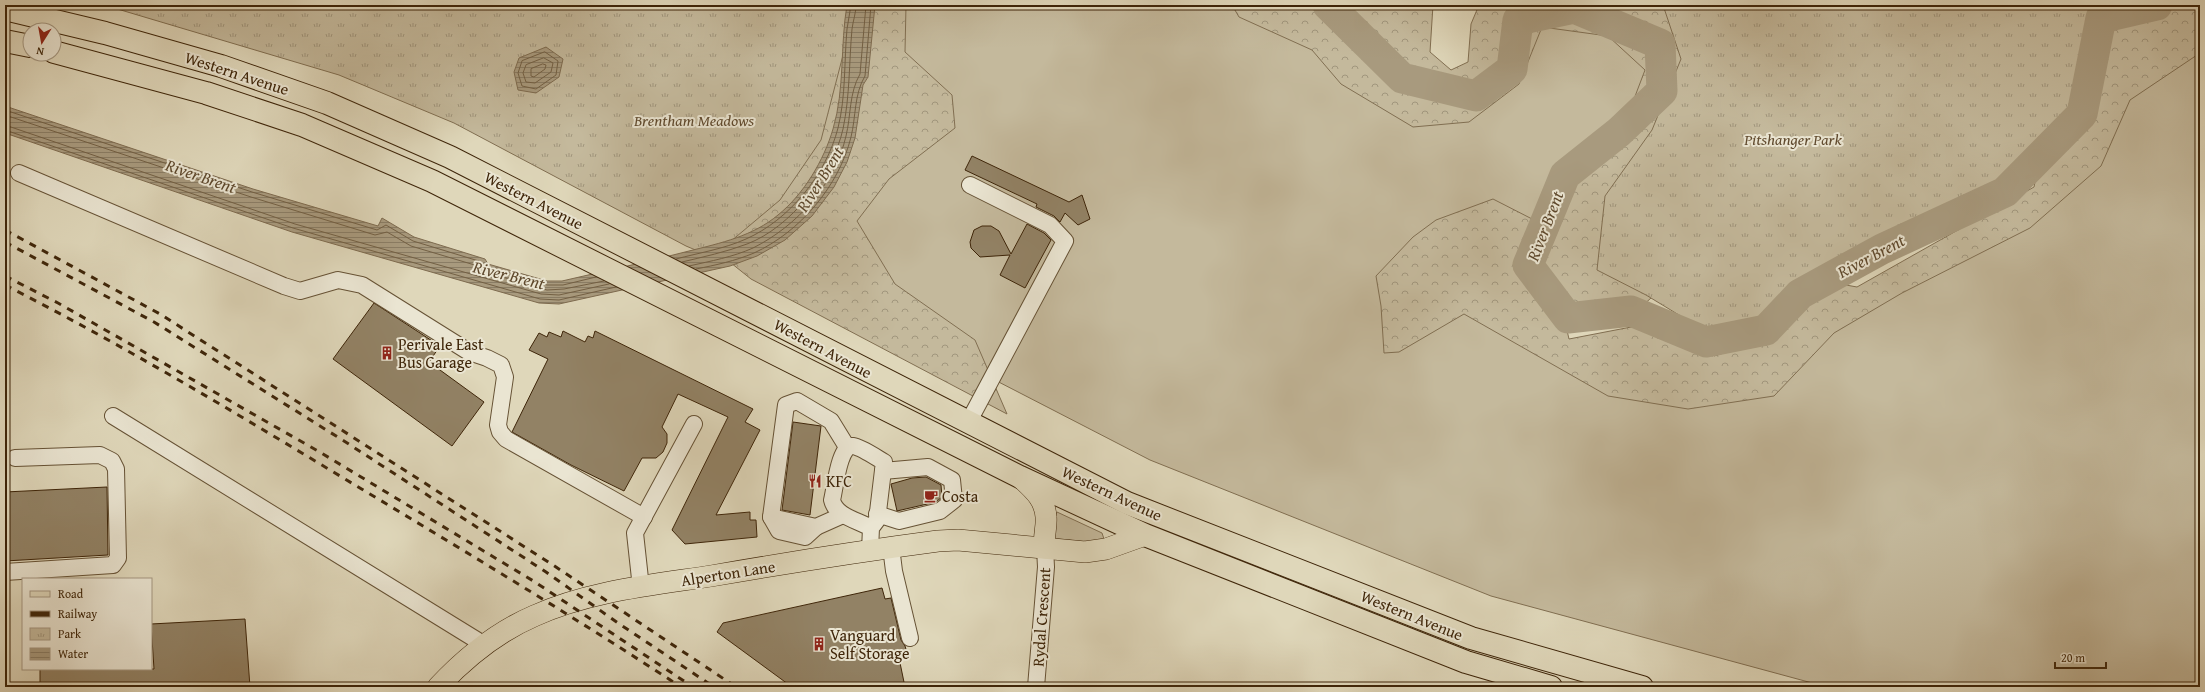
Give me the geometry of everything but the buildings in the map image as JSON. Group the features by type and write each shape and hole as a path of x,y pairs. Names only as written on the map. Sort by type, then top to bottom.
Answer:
{"highway":[{"name":"Western Avenue","path":"5,9 106,33 214,64 327,103 450,157 699,283 968,423 1128,503 1471,638 1642,687"},
{"path":"5,41 22,44"},
{"name":"Western Avenue","path":"62,54 206,93 302,126 432,181 1020,477 1145,535 1466,662 1551,687"}],"main road":[{"path":"1020,477 1036,492 1043,502 1046,515 1043,534 1045,548"},
{"name":"Alperton Lane","path":"438,687 483,644 534,616 582,598 870,550 938,541 958,540 1086,552 1106,549 1145,535"}],"street":[{"path":"20,173 290,288 300,291 338,280 362,285 469,352 487,358 501,365 505,377 498,425 500,432 506,439 644,517"},
{"path":"968,423 1065,241 1050,225 970,185"},
{"path":"843,515 816,527 805,537 779,531 771,517 786,405 798,401 831,421 847,447"},
{"path":"113,416 483,644"},
{"path":"641,588 635,534 694,424"},
{"path":"870,550 874,521 884,462 854,446 847,447 842,454 832,500 834,507 843,515 858,520 874,521 899,521 940,511 954,500 952,480 928,467 883,471"},
{"path":"5,572 113,565 118,558 116,470 112,461 100,455 15,458"},
{"path":"891,547 894,571 910,638"},
{"name":"Rydal Crescent","path":"1036,687 1046,567 1045,548"}],"green space":[{"name":"Brentham Meadows","path":"104,5 856,5 821,140 780,200 724,247 705,254 686,246 454,123 339,75"},
{"path":"795,5 906,5 905,52 952,95 955,128 889,179 857,221 895,284 975,340 1007,414 751,279 731,263 706,213"},
{"path":"888,5 1320,5 1473,105 1523,24 1594,21 1656,79 1635,108 1489,269 1553,354 1684,376 1793,351 2086,169 2122,49 2200,21 2200,687 1827,687 1491,596 1150,460 793,276"},
{"path":"1232,5 1433,5 1430,52 1451,70 1468,62 1471,24 1479,5 1667,5 1680,23 1691,102 1663,287 1628,319 1572,328 1565,322 1569,339 1683,317 1714,356 1766,340 1797,304 1835,283 1857,287 2034,187 2039,162 2109,27 2106,5 2200,5 2200,53 2130,100 2101,166 2030,228 1902,293 1834,333 1774,396 1688,409 1608,396 1464,314 1399,352 1384,353 1381,306 1376,276 1413,237 1436,220 1493,199 1536,221 1538,224 1556,183 1634,99 1645,70 1608,36 1542,27 1519,84 1469,122 1413,127 1341,84 1312,50 1239,17"},
{"name":"Pitshanger Park","path":"1663,5 2095,5 2074,103 1999,184 1794,288 1759,321 1707,332 1646,295 1597,270 1605,196 1652,130 1681,59"},
{"path":"1057,512 1102,533 1104,539 1097,543 1048,538"}],"water":[{"path":"847,5 875,5 868,77 863,85 855,138 847,162 834,187 812,216 785,240 757,256 730,266 559,304 539,303 292,232 5,133 5,106 253,189 378,226 382,218 414,237 485,259 488,264 547,281 562,281 673,255 736,238 747,234 768,222 787,207 812,176 824,153 833,129 837,114 841,83"},
{"path":"546,47 563,59 559,77 536,93 518,90 514,72 519,58"}],"waterway":[{"name":"River Brent","path":"1328,5 1402,78 1476,96 1512,69 1518,20 1574,8 1660,44 1662,91 1619,132 1565,175 1528,265 1568,318 1631,311 1706,342 1766,330 1800,294 1882,249 2005,192 2082,114 2101,18 2157,5"}],"railway":[{"path":"5,230 160,314 553,565 736,687"},
{"path":"5,242 154,322 344,441 546,572 618,623 714,687"},
{"path":"5,276 58,303 318,451 535,582 693,687"},
{"path":"5,285 177,379 430,530 681,687"}],"place":[{"name":"Perivale East Bus Garage","path":"387,353"},
{"name":"KFC","path":"815,481"},
{"name":"Costa","path":"931,496"},
{"name":"Vanguard Self Storage","path":"819,644"}]}
